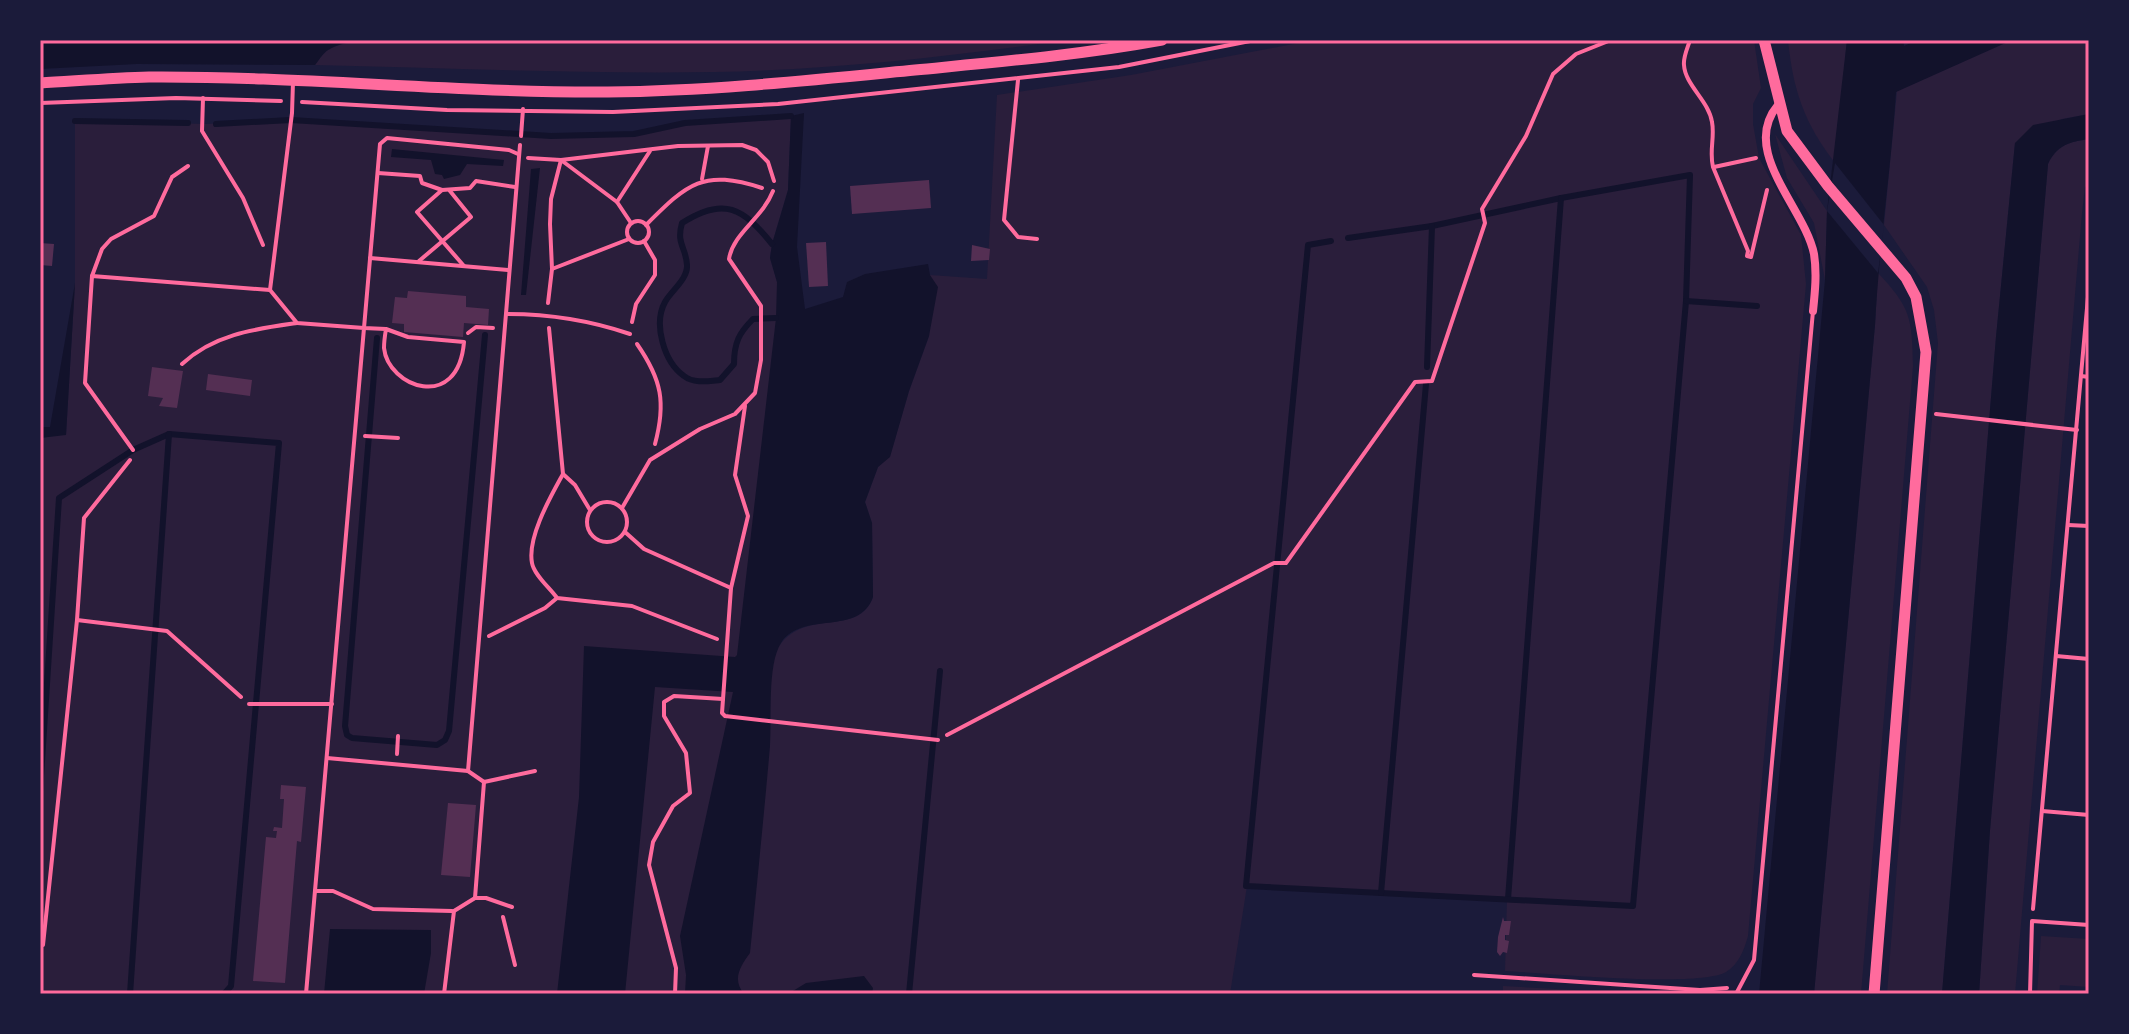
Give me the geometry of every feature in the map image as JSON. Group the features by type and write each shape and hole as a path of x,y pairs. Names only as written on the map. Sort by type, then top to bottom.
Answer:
{"street":[{"path":"40,83 148,77 481,90 690,90 1002,61 1162,40"},
{"path":"1764,40 1787,131 1828,186 1906,278 1916,297 1923,323 1926,352 1874,994"},
{"path":"1778,105 1768,117 1765,140 1780,186 1802,222 1814,253 1816,280 1813,311"}],"lane":[{"path":"293,82 292,113 270,290 297,323"},
{"path":"306,994 380,144 387,138 509,150 518,154"},
{"path":"468,771 520,145"},
{"path":"133,450 85,383 92,276 102,249 111,239 154,216 172,177 188,166"},
{"path":"378,173 420,176 422,183 450,191 470,188 476,181 515,187"},
{"path":"442,190 417,212 464,266"},
{"path":"418,262 471,217 450,191"},
{"path":"622,508 650,460 700,429 735,414 755,393 761,360 761,306 729,259 736,240 767,206 773,191"},
{"path":"370,258 508,270"},
{"path":"92,276 270,290"},
{"path":"1736,994 1754,960 1813,311"},
{"path":"507,314 547,314 600,324 630,334"},
{"path":"182,364 197,350 216,340 297,323 386,329 408,337 464,342 462,360 449,381 429,387 419,385 391,365 384,346 386,329"},
{"path":"745,406 735,475 748,516 731,588 722,713 725,716 938,740"},
{"path":"607,503 622,508 628,516 628,527 606,543 597,541 589,533 586,523 590,510 607,503"},
{"path":"625,532 644,549 731,588"},
{"path":"675,994 676,968 649,865 653,842 673,806 690,793 686,753 664,716 664,702 674,696 723,699"},
{"path":"249,704 332,704"},
{"path":"327,758 468,771 484,782 535,771"},
{"path":"475,898 484,782"},
{"path":"315,891 333,891 373,909 454,911 475,898 512,907"},
{"path":"444,994 454,911"},
{"path":"2030,994 2032,921 2089,925"}],"path":[{"path":"938,740 1274,563 1286,563 1415,382 1432,381 1485,223 1482,209 1526,136 1553,74 1576,54 1611,40"},
{"path":"1690,40 1683,64 1710,112 1713,126 1710,156 1748,251 1747,256 1751,257 1773,165"},
{"path":"203,78 202,131 243,198 272,270"},
{"path":"1017,89 1004,220 1018,237 1037,239"},
{"path":"522,120 523,111"},
{"path":"518,154 530,159 561,160 678,146 742,145 756,150 768,162 774,177 773,191 739,180 702,179 673,198 646,225"},
{"path":"702,179 708,146"},
{"path":"617,202 651,150"},
{"path":"1713,167 1754,158"},
{"path":"561,160 617,202 631,223"},
{"path":"561,160 551,199 552,269 547,314 563,474 535,535 531,562 537,575 557,598 632,606 728,643"},
{"path":"552,269 629,239 638,243 644,241 649,232 646,225 641,221 631,223 627,229 629,239"},
{"path":"644,241 655,260 655,275 636,304 630,334 647,359 660,393 662,418 650,460"},
{"path":"2032,921 2089,286"},
{"path":"464,342 470,330 476,327 506,330"},
{"path":"2081,376 2089,377"},
{"path":"1921,413 2077,430"},
{"path":"364,435 398,438"},
{"path":"40,945 43,945 77,620 84,518 129,464 133,450"},
{"path":"563,474 575,485 590,510"},
{"path":"2068,525 2089,526"},
{"path":"480,641 545,608 557,598"},
{"path":"77,620 167,631 249,704"},
{"path":"2056,656 2089,659"},
{"path":"398,736 398,749"},
{"path":"2042,811 2089,815"},
{"path":"494,901 504,920 515,965"},
{"path":"1474,975 1700,990 1738,988"}],"shaded area":[{"path":"40,40 395,40 361,41 336,46 326,51 315,65 137,64 40,69"},
{"path":"395,40 1069,40 892,61 759,71 614,72 315,65 326,51 335,46"},
{"path":"1314,40 1754,40 1761,88 1753,104 1759,158 1801,235 1806,284 1748,936 1731,969 1710,977 1685,979 1505,971 1507,899 1247,886 1230,994 40,994 40,438 66,434 75,283 75,121 206,124 291,120 551,136 634,134 685,123 791,116 788,190 770,258 777,282 780,645 791,634 804,628 856,616 866,609 873,597 872,523 865,502 878,467 890,456 929,336 930,275 987,279 997,95 1131,75"},
{"path":"1788,40 1847,40 1835,163 1815,134 1802,105 1793,75"},
{"path":"1847,40 1903,40 1904,46 1917,40 2012,40 1896,92 1814,994 1759,994 1825,280 1827,211"},
{"path":"2012,40 2089,40 2089,114 2062,119 2015,143 1942,994 1887,994 1938,343 1934,310 1927,287 1884,225 1897,91"},
{"path":"804,113 797,247 805,309 843,297 847,282 865,274 928,264 930,275 938,287 929,336 890,457 878,467 865,502 872,523 873,597 866,609 856,616 790,633 777,653 772,678 770,746 750,953 738,978 744,994 685,994 686,975 680,936 733,692 655,687 625,994 557,994 579,797 584,646 737,655 776,318 777,282 770,258 788,190 791,116"},
{"path":"2089,114 2089,139 2064,146 2055,152 2048,164 1990,830 1979,994 1942,994 2015,143 2033,125"},
{"path":"1775,134 1827,211 1825,280 1814,223 1787,178"},
{"path":"2089,139 2089,186 2085,187 2082,213 2015,994 1979,994 1990,830 2048,164 2055,152 2064,146"},
{"path":"392,149 504,160 503,166 467,164 460,175 444,179 442,175 435,174 431,160 391,157"},
{"path":"540,168 526,295 521,295 531,169"},
{"path":"1878,273 1908,315 1913,366 1861,994 1814,994 1875,325"},
{"path":"75,283 66,435 40,438 40,427 50,427"},
{"path":"330,929 431,930 431,953 424,994 324,994"},
{"path":"2041,936 2089,939 2089,987 2060,985 2059,994 2037,994"},
{"path":"864,976 873,988 872,994 788,994 806,983"},
{"path":"1503,986 1650,994 1503,994"}],"pier":[{"path":"1835,163 1884,225 1878,273 1827,211"}],"building":[{"path":"929,180 931,208 852,214 850,186"},
{"path":"826,242 828,286 809,287 806,243"},
{"path":"40,243 54,244 52,266 40,265"},
{"path":"972,245 990,249 989,260 971,261"},
{"path":"408,291 466,296 466,307 489,309 488,325 464,323 463,337 404,332 404,324 392,323 395,297 407,298"},
{"path":"152,367 183,371 177,408 159,406 163,398 148,396"},
{"path":"208,374 252,380 250,396 206,390"},
{"path":"281,785 306,787 301,842 297,841 285,983 253,981 266,837 276,838 274,827 282,828 284,799 280,799"},
{"path":"448,803 476,805 470,877 441,875"},
{"path":"1503,917 1504,921 1511,921 1509,935 1505,935 1505,940 1509,941 1507,953 1503,952 1500,956 1497,952 1498,937"}],"waterway":[{"path":"216,124 291,120 551,136 634,134 685,123 791,116"},
{"path":"75,121 188,123"},
{"path":"1331,241 1308,245 1246,886 1633,906 1686,301 1690,175 1561,198"},
{"path":"1348,238 1432,226 1561,198 1508,899"},
{"path":"772,244 752,222 732,210 710,210 682,223 680,236 687,270 665,302 660,331 671,362 684,376 697,381 720,380 734,364 736,344 748,324 753,319 776,318"},
{"path":"1427,367 1432,226"},
{"path":"1686,301 1757,306"},
{"path":"377,338 345,726 347,735 352,738 437,745 445,740 449,731 485,335"},
{"path":"1381,893 1426,384"},
{"path":"40,792 59,498 133,450 169,434 279,443 231,986 224,994"},
{"path":"130,994 169,434"},
{"path":"909,994 940,671"}]}
